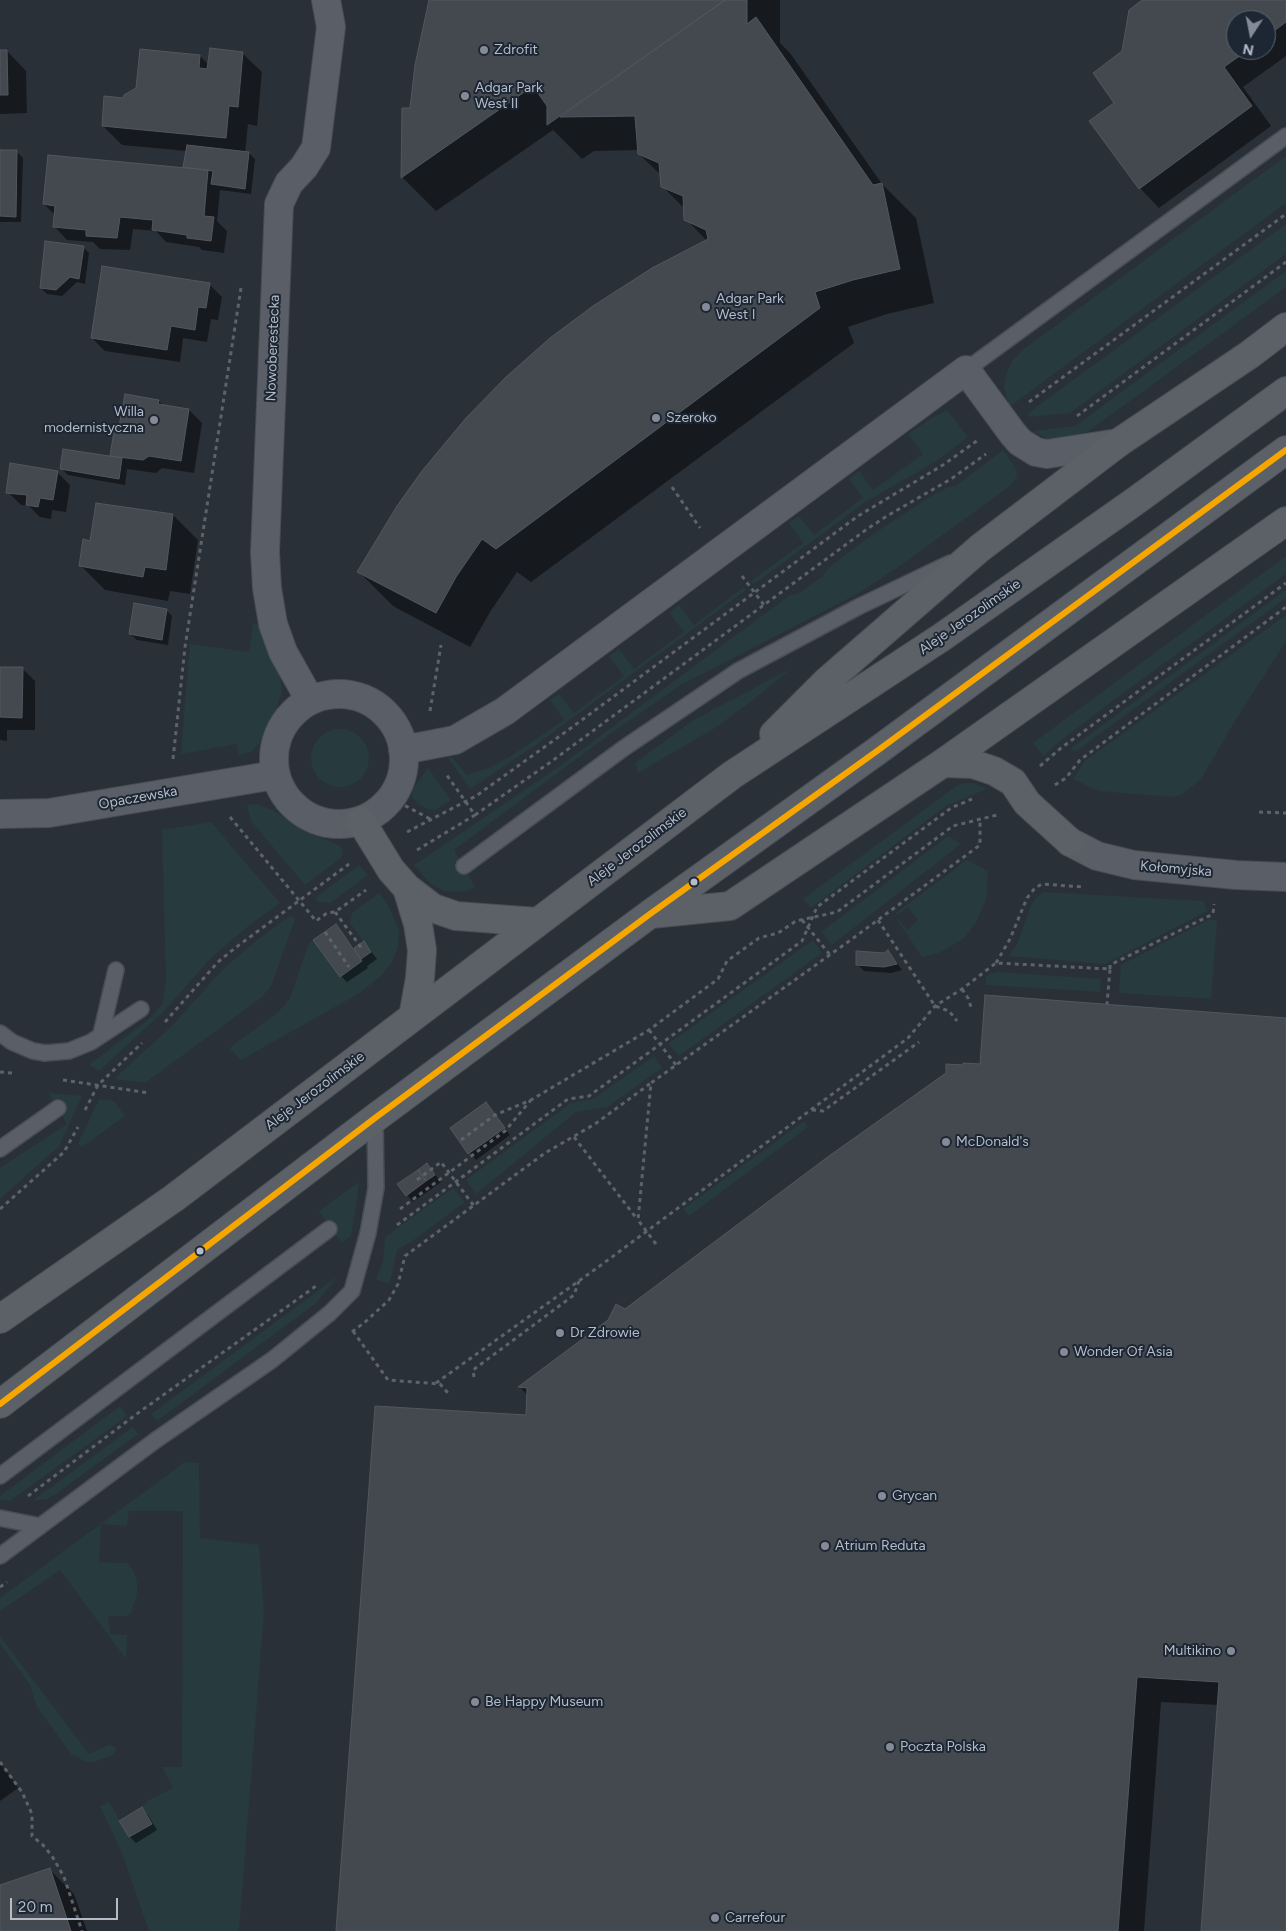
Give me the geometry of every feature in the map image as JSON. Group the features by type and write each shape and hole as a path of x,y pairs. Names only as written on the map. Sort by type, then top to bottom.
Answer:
{"main road":[{"path":"732,775 827,681 980,548 1118,443 1286,327"},
{"name":"Aleje Jerozolimskie","path":"0,1319 174,1198 732,775 942,637 1142,496 1284,392"},
{"path":"0,1404 376,1118 650,914 877,751 1286,450"},
{"path":"650,914 730,906 943,763 1286,521"},
{"path":"943,763 973,764 994,771 1020,793 1070,842"},
{"path":"362,821 383,859 406,888 434,908 456,916 537,922"},
{"path":"406,888 418,924 422,950 420,978 413,1017"}],"street":[{"name":"Nowoberestecka","path":"310,700 283,652 274,624 267,588 265,552 279,204 289,183 304,167 316,148 331,27 326,0"},
{"path":"403,750 455,740 505,711 966,370 1013,434 1036,452 1047,454 1118,443"},
{"path":"325,695 355,696 370,701 382,710 392,722 400,735 403,750 402,776 398,788 383,808 362,821 330,824 315,820 301,813 289,802 280,789 275,775 274,745 279,731 287,718 310,700 325,695"},
{"name":"Opaczewska","path":"0,814 49,813 275,775"},
{"name":"Kołomyjska","path":"1070,842 1097,856 1134,865 1236,875 1286,877"}],"lane":[{"path":"966,370 1286,136"},
{"path":"464,866 624,748 738,672 858,607 980,548"},
{"path":"101,1034 116,970"},
{"path":"0,1033 22,1047 45,1053 69,1051 79,1048 141,1009"},
{"path":"0,1149 58,1108"},
{"path":"0,1556 156,1440 272,1360 330,1313 352,1291 368,1233 376,1188 376,1118"},
{"path":"0,1476 329,1229"},
{"path":"0,1518 40,1526"}],"path":[{"path":"1026,404 1286,214"},
{"path":"1072,419 1286,262"},
{"path":"173,761 185,646 243,273 276,276"},
{"path":"416,851 475,816 560,756 867,529 951,479 1013,434"},
{"path":"403,835 466,802 571,728 858,516 943,466 985,435"},
{"path":"461,1140 495,1115 531,1100 649,1030 718,979 727,961 759,938 778,933 796,921 837,912 953,826 1006,812 1020,793 1061,748 1286,583"},
{"path":"393,1227 568,1100 589,1096 802,941 817,907 951,808 1020,793 1066,778 1080,760 1286,607"},
{"path":"392,798 432,820"},
{"path":"466,802 475,816"},
{"path":"1259,812 1286,813"},
{"path":"230,817 316,921 327,913 335,912 369,887"},
{"path":"345,1337 389,1300 398,1284 405,1256 545,1153 595,1124 980,845 980,819"},
{"path":"162,1025 218,962 251,934 355,859"},
{"path":"436,1383 580,1280 908,1038 935,1006 962,989 996,962 1010,939 1027,898 1035,888 1042,884 1090,887"},
{"path":"1106,1004 1110,965 1213,914 1214,896"},
{"path":"335,912 363,950"},
{"path":"802,920 830,955"},
{"path":"878,920 935,1006 949,1012 957,1021"},
{"path":"325,932 349,966"},
{"path":"996,962 1110,969"},
{"path":"962,989 968,998 972,1010"},
{"path":"649,1030 676,1065"},
{"path":"82,1116 98,1085 143,1042"},
{"path":"811,1110 823,1110 919,1042"},
{"path":"0,1072 20,1074"},
{"path":"59,1079 149,1093"},
{"path":"638,1220 651,1083"},
{"path":"399,1210 505,1131 531,1100"},
{"path":"0,1209 64,1152 79,1124"},
{"path":"574,1137 656,1244"},
{"path":"417,1180 441,1162 474,1206"},
{"path":"474,1377 473,1370 574,1295 580,1280"},
{"path":"23,1500 138,1413 320,1284"},
{"path":"353,1331 388,1380 436,1383 440,1384 449,1394"},
{"path":"0,1762 22,1792 32,1814 32,1836 43,1844 64,1877 82,1931"}],"green space":[{"path":"1286,156 1286,203 1009,407 1004,387 1007,372 1013,360 1024,349"},
{"path":"1286,224 1286,254 1070,413 1029,417 1027,414"},
{"path":"1286,271 1286,287 1089,431 1079,436 1062,439 1046,438 1032,431 1075,426"},
{"path":"948,411 968,437 938,460 864,503 754,584 751,581 803,543 789,523 799,516 814,535 863,498 849,479 859,471 873,490 923,454 908,434"},
{"path":"1003,450 1017,472 1016,478 1010,486 897,568 859,593 681,685 613,732 454,850 475,887 466,891 444,891 431,884 414,865 557,768 790,595 798,594 823,576 828,568 872,535 928,498 948,487 956,486"},
{"path":"1286,556 1286,574 1114,700 1055,745 1044,756 1033,743"},
{"path":"744,587 746,590 533,747 470,789 448,758 452,757 467,775 489,768 511,756 564,720 550,700 559,694 574,713 624,676 609,656 619,649 634,669 684,632 669,612 679,605 694,625"},
{"path":"1286,590 1286,598 1075,752 1070,749"},
{"path":"1286,615 1286,641 1201,779 1183,794 1171,797 1099,791 1073,779 1085,761"},
{"path":"253,623 263,626 280,674 282,692 260,742 252,751 238,756 237,744 181,754 190,644 249,652"},
{"path":"786,671 749,703 715,728 638,773 635,763 692,721"},
{"path":"340,729 351,731 361,737 367,747 369,758 367,769 361,779 351,785 340,787 329,785 319,779 313,769 311,758 313,747 319,737 329,731"},
{"path":"428,768 451,800 435,810 418,804 412,797 413,789"},
{"path":"973,783 987,789 946,806 811,908 803,899 959,784"},
{"path":"256,804 273,810 305,832 335,843 343,849 341,858 305,885 251,821 247,805"},
{"path":"211,822 280,903 213,956 162,1013 99,1071 89,1065 151,1017 163,1003 166,980 162,830"},
{"path":"948,836 961,844 832,945 821,932"},
{"path":"967,860 988,871 986,900 975,924 963,939 939,953 922,957 897,917 907,930 918,920 908,907 897,916 896,913"},
{"path":"359,865 368,875 330,903 319,902 315,898"},
{"path":"1043,892 1204,901 1207,911 1105,964 1009,956 1018,942 1034,900"},
{"path":"379,893 387,903 399,930 398,948 391,964 380,977 358,994 241,1060 230,1049 277,1013 290,998 309,943 313,940 340,977 371,952 350,923 352,913"},
{"path":"291,915 295,919 271,986 262,997 145,1083 114,1079 173,1025 224,968"},
{"path":"1210,919 1217,921 1211,999 1119,993 1121,965"},
{"path":"813,940 822,953 679,1056 668,1044"},
{"path":"998,972 1101,979 1100,992 986,985 986,978 989,974"},
{"path":"654,1056 662,1068 607,1107 576,1112 476,1194 466,1180 571,1103 593,1099"},
{"path":"48,1093 82,1096 59,1146 0,1199 0,1168 67,1124"},
{"path":"99,1099 114,1101 125,1116 82,1147 78,1144"},
{"path":"804,1121 808,1127 689,1216 683,1209"},
{"path":"357,1183 359,1185 351,1236 341,1243 319,1211"},
{"path":"453,1188 465,1202 411,1242 397,1250 390,1283 376,1280 383,1261 385,1237"},
{"path":"338,1276 315,1304 157,1421 151,1414"},
{"path":"120,1406 127,1416 10,1501 0,1500 0,1496"},
{"path":"133,1427 138,1434 56,1494 47,1499 32,1501"},
{"path":"185,1462 199,1463 200,1538 259,1545 264,1612 239,1931 149,1931 122,1853 100,1806 109,1802 129,1837 152,1824 142,1807 147,1801 173,1788 162,1767 182,1767 183,1511 129,1511 127,1526 101,1524 99,1562 128,1563 134,1572 137,1583 137,1594 131,1613 126,1616 108,1616 110,1634 127,1635 126,1659 60,1570 0,1611 0,1598"},
{"path":"0,1636 89,1754 109,1745 115,1747 116,1751 113,1755 94,1762 86,1762 71,1754 37,1707 30,1685 0,1644"}],"building":[{"name":"Adgar Park West II","path":"429,0 725,0 547,125 547,106 533,86 401,178 402,108 410,108 415,65"},
{"name":"Adgar Park West I","path":"725,0 747,0 747,24 756,17 873,185 882,183 900,269 853,280 815,292 820,308 496,549 482,539 456,577 436,613 357,572 397,506 422,471 466,418 506,377 550,338 593,306 652,268 708,239 706,230 684,220 683,196 661,187 659,163 638,154 635,116 560,117"},
{"path":"1142,0 1286,0 1286,22 1276,30 1276,10 1226,10 1226,60 1234,60 1224,67 1252,106 1139,189 1089,121 1114,103 1093,73 1122,51 1129,10"},
{"path":"210,48 243,52 238,107 229,106 226,138 102,126 104,96 123,98 124,95 136,88 140,49 200,55 199,68 207,69"},
{"path":"0,50 7,50 8,95 0,95"},
{"path":"187,145 249,152 245,189 211,184 213,171 183,167"},
{"path":"0,150 17,150 16,217 0,216"},
{"path":"48,155 208,170 204,216 214,217 211,241 152,230 153,220 120,217 117,238 86,236 86,230 53,227 55,206 43,204"},
{"path":"45,241 84,246 79,279 70,277 56,290 40,288"},
{"path":"102,266 210,283 206,308 198,307 195,330 171,326 167,350 91,338"},
{"name":"Willa modernistyczna","path":"125,394 159,400 158,404 189,409 181,461 149,456 143,460 110,456 114,431 118,432"},
{"path":"63,449 122,458 119,479 60,469"},
{"path":"10,463 58,471 53,500 40,498 38,507 26,505 27,495 6,493"},
{"path":"96,503 173,514 166,570 145,567 143,577 79,566 83,539 90,541"},
{"path":"134,603 167,609 162,640 129,634"},
{"path":"0,667 23,667 22,718 0,717"},
{"path":"336,924 362,961 340,977 313,940"},
{"path":"364,941 371,952 361,959 354,948"},
{"path":"888,950 897,964 884,967 856,965 856,951 884,953"},
{"name":"Atrium Reduta","path":"985,995 1286,1018 1286,1931 1201,1931 1219,1682 1137,1677 1118,1931 336,1931 375,1406 526,1415 527,1388 518,1387 608,1320 616,1304 625,1309 829,1156 946,1073 946,1064 980,1064"},
{"path":"486,1102 505,1128 468,1154 450,1128"},
{"path":"427,1163 435,1175 426,1181 418,1170"},
{"path":"418,1170 426,1181 406,1196 397,1184"},
{"path":"142,1807 152,1824 129,1837 119,1821"},
{"path":"50,1868 71,1931 0,1931 0,1885"}],"transit line":[{"path":"0,1404 375,1118 650,914 877,751 1286,450"}],"place":[{"name":"Zdrofit","path":"484,50"},
{"name":"Adgar Park West II","path":"465,96"},
{"name":"Adgar Park West I","path":"706,307"},
{"name":"Szeroko","path":"656,418"},
{"name":"Willa modernistyczna","path":"154,420"},
{"name":"McDonald's","path":"946,1142"},
{"name":"Dr Zdrowie","path":"560,1333"},
{"name":"Wonder Of Asia","path":"1064,1352"},
{"name":"Grycan","path":"882,1496"},
{"name":"Atrium Reduta","path":"825,1546"},
{"name":"Multikino","path":"1231,1651"},
{"name":"Be Happy Museum","path":"475,1702"},
{"name":"Poczta Polska","path":"890,1747"},
{"name":"Carrefour","path":"715,1918"}]}
